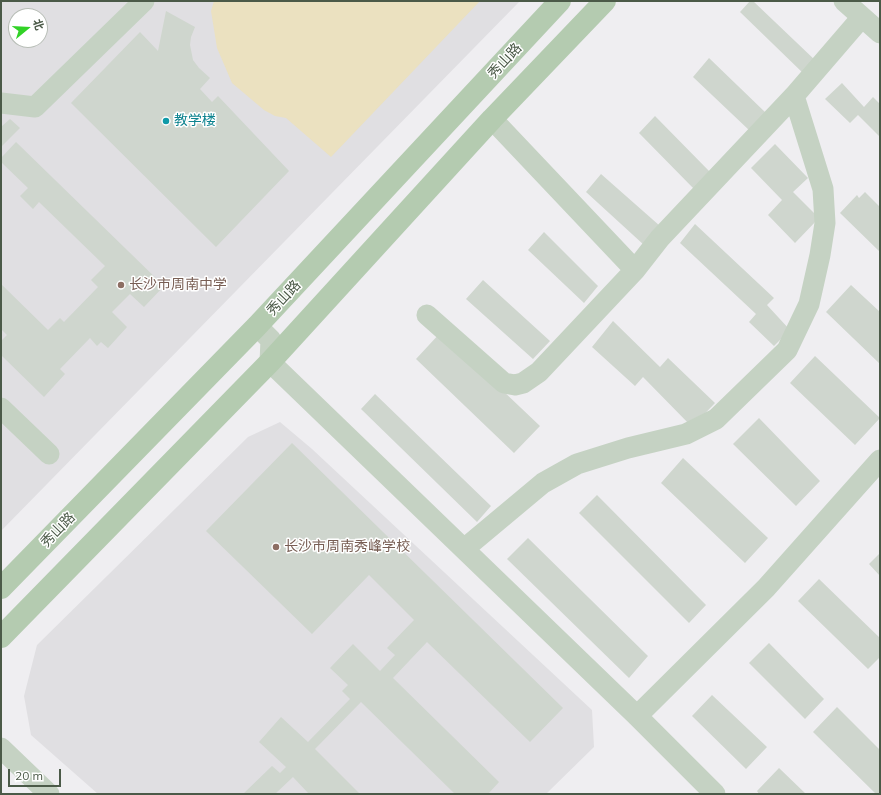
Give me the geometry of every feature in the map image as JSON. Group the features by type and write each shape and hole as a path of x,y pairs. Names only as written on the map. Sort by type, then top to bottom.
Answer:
{"main road":[{"name":"秀山路","path":"1,588 257,326 560,1"},
{"path":"1,637 270,362 492,119 606,1"}],"street":[{"path":"1,103 35,107 144,1"},
{"path":"844,1 880,33"},
{"path":"427,315 504,382 515,385 523,383 539,372 551,361 635,270 660,238 794,96 862,17"},
{"path":"464,549 543,483 577,464 628,448 686,434 716,419 787,350 809,304 820,255 824,223 823,189 794,96"},
{"path":"492,119 635,270"},
{"path":"257,326 271,340 270,362 637,716 715,794"},
{"path":"1,408 49,454"},
{"path":"637,716 766,588 880,460"},
{"path":"1,748 49,794"}],"shaded area":[{"name":"长沙市周南中学","path":"1,1 520,1 1,531"},
{"path":"214,1 480,1 331,157 286,118 275,116 264,110 232,83 217,48 211,11"},
{"name":"长沙市周南秀峰学校","path":"280,422 312,449 592,710 594,747 546,794 98,794 31,735 24,696 37,645 248,437"}],"building":[{"path":"750,1 753,1 817,62 805,75 740,12"},
{"name":"教学楼","path":"166,11 195,27 190,45 193,60 210,78 200,89 212,102 218,96 289,171 216,247 71,103 140,32 158,51"},
{"path":"709,58 766,113 750,131 693,77"},
{"path":"842,83 864,107 873,97 880,104 880,137 858,115 850,123 825,99"},
{"path":"655,116 710,172 694,189 639,133"},
{"path":"10,119 20,128 1,147 1,127"},
{"path":"16,142 164,286 144,307 130,294 112,312 127,327 108,348 101,342 97,346 90,338 60,369 65,374 44,397 1,355 1,341 7,335 1,329 1,284 48,330 60,318 64,322 98,287 91,280 105,266 39,202 33,209 20,196 28,188 1,162 1,158"},
{"path":"775,144 808,178 793,192 819,218 795,243 768,215 782,200 751,168"},
{"path":"601,174 660,226 644,245 586,192"},
{"path":"865,192 880,207 880,252 840,213 857,195 859,198"},
{"path":"695,224 774,298 767,305 790,330 774,346 749,322 756,314 680,243"},
{"path":"544,232 598,286 584,303 528,250"},
{"path":"483,280 550,341 533,359 466,299"},
{"path":"851,285 880,312 880,364 826,312"},
{"path":"613,321 660,367 668,358 715,403 692,427 643,377 635,386 592,347"},
{"path":"441,332 540,426 514,453 416,359"},
{"path":"815,356 880,418 855,445 790,383"},
{"path":"375,394 491,506 477,522 361,409"},
{"path":"759,418 820,481 796,506 733,444"},
{"path":"292,443 563,708 530,742 427,642 393,678 499,782 488,794 455,794 361,702 315,749 360,794 309,794 293,777 275,794 243,794 272,766 280,773 286,767 259,742 281,717 308,742 350,699 342,691 348,685 330,668 353,644 380,671 395,655 387,648 414,620 369,575 312,634 206,531"},
{"path":"683,458 768,538 745,563 661,483"},
{"path":"597,495 706,605 689,623 579,513"},
{"path":"528,538 648,656 629,678 507,559"},
{"path":"880,553 880,576 869,564"},
{"path":"819,579 880,638 880,657 868,669 798,601"},
{"path":"769,643 824,699 805,719 749,663"},
{"path":"712,695 767,747 746,769 692,716"},
{"path":"837,707 880,750 880,794 876,794 813,732"},
{"path":"779,768 806,794 759,794 757,791"}],"place":[{"name":"教学楼","path":"166,121"},
{"name":"长沙市周南中学","path":"121,285"},
{"name":"长沙市周南秀峰学校","path":"276,547"}]}
